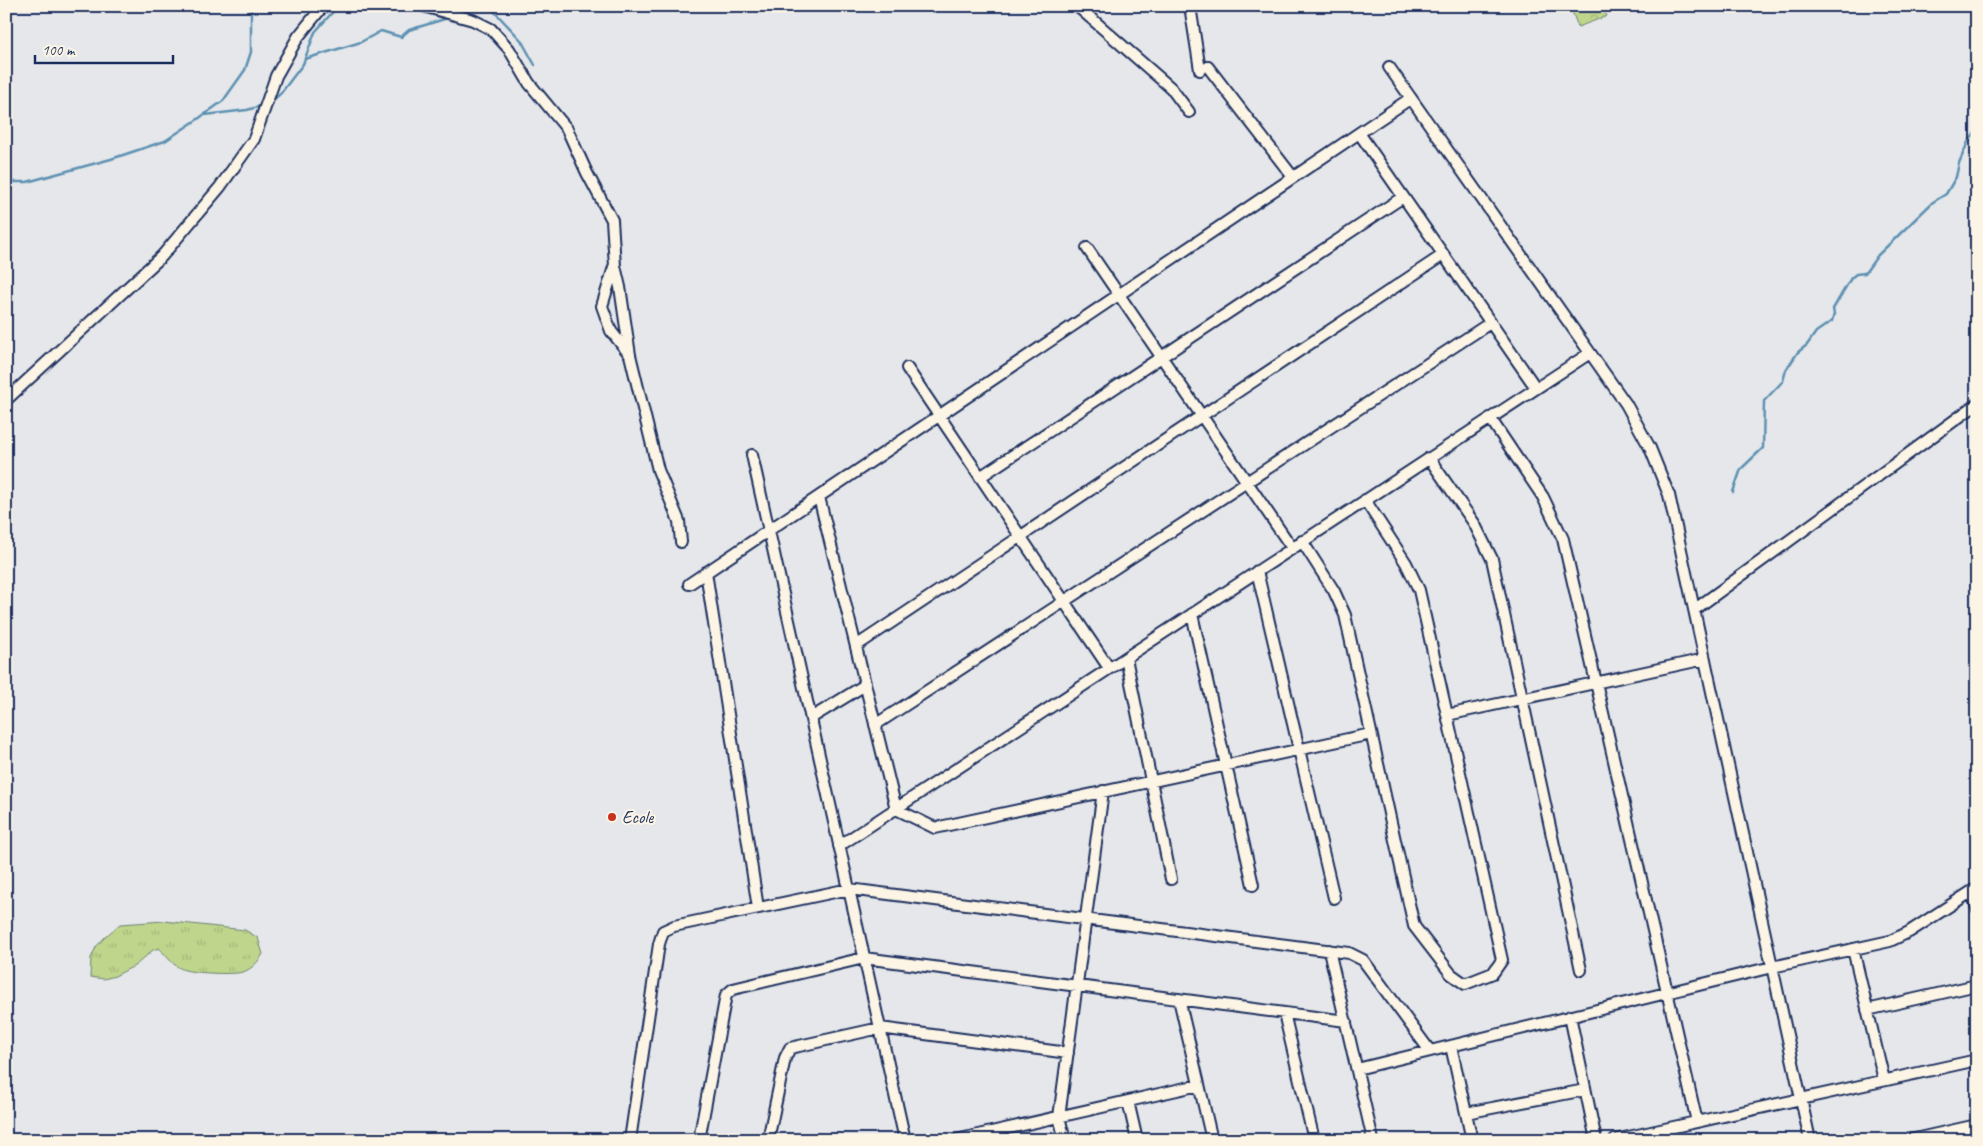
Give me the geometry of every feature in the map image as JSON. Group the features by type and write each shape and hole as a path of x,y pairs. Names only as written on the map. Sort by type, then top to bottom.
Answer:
{"street":[{"path":"6,400 162,256 220,187 254,138 276,76 298,37 323,6"},
{"path":"423,6 473,20 491,29 509,49 529,83 567,129 587,173 612,220 615,266 630,355 658,470 679,521 682,542"},
{"path":"1077,6 1171,88 1188,112"},
{"path":"1190,6 1204,68 1294,177"},
{"path":"1389,67 1626,404 1650,448 1669,495 1810,1140"},
{"path":"689,584 1411,98"},
{"path":"1359,134 1536,388"},
{"path":"980,477 1403,197"},
{"path":"1087,248 1292,548"},
{"path":"856,646 1443,255"},
{"path":"615,266 602,306 611,331 630,355"},
{"path":"875,725 1490,323"},
{"path":"839,846 1590,353"},
{"path":"907,368 1109,668"},
{"path":"1694,610 1977,404"},
{"path":"1490,418 1543,497 1563,539 1697,1122"},
{"path":"752,455 905,1140"},
{"path":"1429,458 1474,523 1492,559 1581,970"},
{"path":"819,497 896,809 935,828 1371,734"},
{"path":"1302,542 1334,591 1345,615 1414,926 1451,974 1465,984 1493,973 1502,960 1419,590 1406,563 1365,500"},
{"path":"706,572 758,908"},
{"path":"1257,572 1334,898"},
{"path":"1192,614 1253,885"},
{"path":"1126,658 1171,879"},
{"path":"1447,715 1705,659"},
{"path":"811,718 865,685"},
{"path":"1064,1140 1059,1117 1103,791"},
{"path":"630,1140 659,944 663,931 674,926 849,889 1349,953 1363,960 1430,1051"},
{"path":"1357,1069 1772,967 1890,941 1909,932 1975,889 1977,908"},
{"path":"1853,949 1884,1080"},
{"path":"1329,950 1373,1140"},
{"path":"699,1140 726,995 733,989 864,958 1346,1021"},
{"path":"1867,1010 1977,985"},
{"path":"1179,999 1212,1140"},
{"path":"1284,1013 1314,1140"},
{"path":"1570,1016 1596,1140"},
{"path":"768,1140 784,1058 790,1048 880,1028 1068,1053"},
{"path":"1451,1046 1472,1140"},
{"path":"1615,1140 1977,1060"},
{"path":"956,1140 1199,1085"},
{"path":"1466,1113 1585,1090"},
{"path":"1128,1101 1137,1140"},
{"path":"1910,1140 1977,1125"}],"green space":[{"path":"1570,6 1602,6 1607,16 1578,27"},
{"path":"164,921 245,930 258,938 263,954 255,965 243,972 205,973 181,969 159,948 153,950 136,965 115,976 104,979 90,977 91,958 96,947 120,924"}],"waterway":[{"path":"6,182 27,182 111,159 165,141 198,119 223,101 245,70 251,52 251,6"},
{"path":"271,102 281,93 303,64 315,32 338,6"},
{"path":"464,13 481,6"},
{"path":"488,6 521,40 535,65"},
{"path":"305,59 361,42 381,31 401,37 409,30 451,17"},
{"path":"205,115 247,110 261,106"},
{"path":"1733,492 1741,469 1763,448 1764,401 1783,381 1786,370 1798,352 1807,345 1816,332 1832,321 1833,309 1851,278 1856,274 1865,273 1878,255 1933,202 1946,194 1956,177 1959,163 1968,142 1977,131"}],"place":[{"name":"Ecole","path":"612,817"}]}
